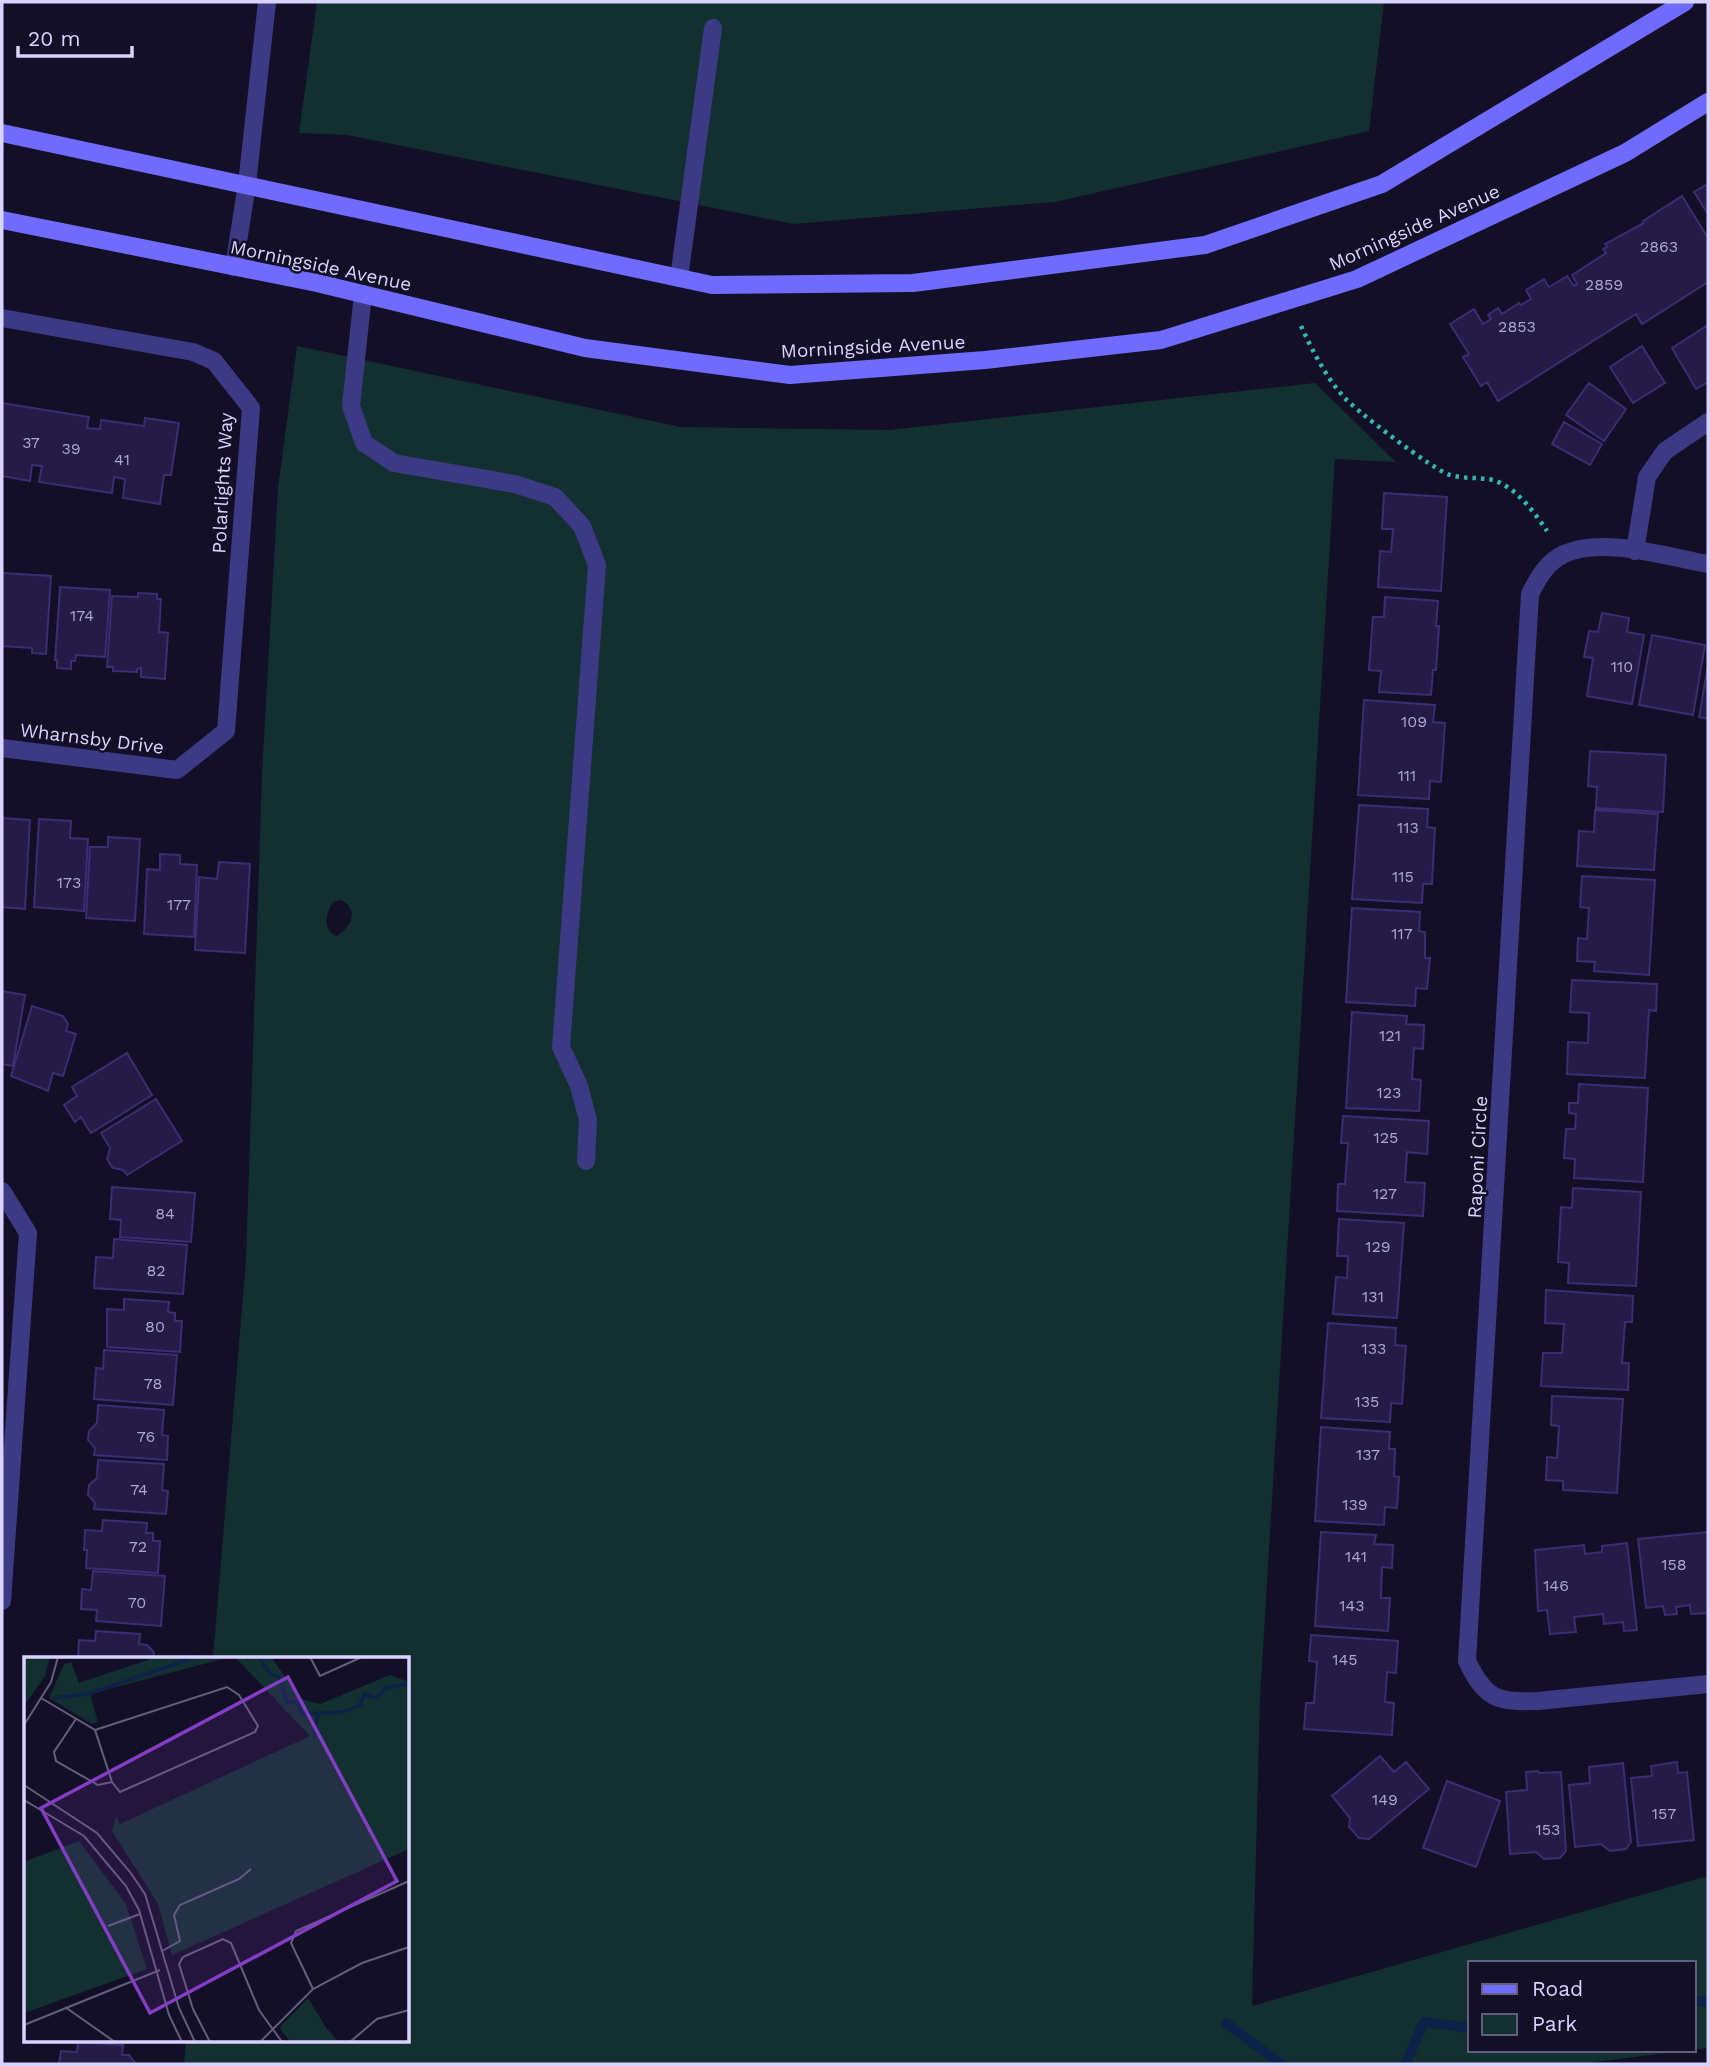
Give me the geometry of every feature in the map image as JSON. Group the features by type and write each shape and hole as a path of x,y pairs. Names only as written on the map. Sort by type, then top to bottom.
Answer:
{"main road":[{"path":"2,133 712,285 913,283 1205,245 1382,184 1685,2"},
{"name":"Morningside Avenue","path":"2,220 363,294 585,348 790,375 985,360 1161,340 1357,279 1625,153 1708,102"}],"street":[{"path":"234,267 247,184 267,2"},
{"path":"678,278 713,28"},
{"path":"363,294 351,406 364,443 394,463 515,484 555,496 582,526 597,565 561,1047 579,1086 588,1120 586,1161"},
{"name":"Polarlights Way","path":"2,318 192,352 215,360 251,408 226,731 177,770"},
{"path":"1635,551 1647,477 1665,451 1708,422"},
{"path":"1563,554 1591,547 1635,551 1708,564"},
{"name":"Raponi Circle","path":"1563,554 1541,572 1530,594 1467,1661 1478,1683 1494,1697 1511,1702 1708,1685"},
{"name":"Wharnsby Drive","path":"2,748 177,770"},
{"path":"2,1191 28,1233 2,1601"}],"path":[{"path":"1290,300 1312,350 1343,397 1432,466 1449,475 1491,480 1506,486 1535,513 1563,554"}],"green space":[{"path":"317,2 1384,2 1369,131 1055,202 794,224 347,135 299,133"},
{"path":"297,346 681,427 888,430 1315,383 1396,462 1335,459 1260,1699 1252,2006 1708,1876 1708,2048 1696,2050 1696,1961 1468,1961 1468,2052 1674,2052 1579,2064 184,2064 186,2042 410,2042 410,1657 213,1657 246,1260 262,774 278,488","holes":["341,900 352,913 349,923 336,936 327,925 333,902"]}],"building":[{"path":"1708,184 1708,214 1694,192"},
{"path":"1682,196 1708,238 1708,282 1642,324 1636,314 1498,401 1487,382 1481,386 1463,357 1469,354 1450,324 1474,309 1483,324 1491,319 1488,315 1498,308 1502,314 1531,299 1526,290 1544,279 1549,287 1567,276 1574,286 1577,284 1572,275 1606,253 1603,249 1607,247 1605,244 1644,223 1643,221"},
{"path":"1708,325 1708,382 1696,389 1672,348"},
{"path":"1642,346 1665,383 1633,403 1610,367"},
{"path":"1589,383 1626,409 1604,441 1566,415"},
{"path":"2,403 89,417 87,428 100,429 101,420 144,426 145,418 179,423 171,475 164,475 160,504 123,498 125,479 114,477 112,493 39,482 42,466 32,465 30,481 2,476"},
{"path":"1564,422 1602,444 1590,465 1552,444"},
{"path":"1384,493 1447,497 1441,591 1378,587 1380,551 1391,552 1393,529 1382,529"},
{"path":"2,573 51,576 46,654 32,653 32,648 2,646"},
{"path":"60,587 110,590 105,657 76,655 75,661 71,661 71,669 57,668 55,660"},
{"path":"138,593 157,594 157,599 161,599 159,632 168,633 165,679 141,677 141,668 137,669 137,672 113,671 113,667 107,667 112,596 138,597"},
{"path":"1385,597 1438,601 1436,670 1433,670 1431,695 1379,692 1381,671 1369,670 1373,617 1384,617"},
{"path":"1602,613 1629,618 1627,632 1644,635 1632,704 1587,696 1593,658 1584,657 1589,631 1598,632"},
{"path":"1652,635 1705,645 1693,715 1639,705"},
{"path":"1708,665 1708,719 1699,717"},
{"path":"1364,700 1435,705 1433,722 1445,723 1441,782 1430,781 1429,799 1358,795"},
{"path":"1590,751 1666,755 1663,812 1596,808 1597,787 1588,786"},
{"path":"1359,805 1428,809 1427,827 1435,828 1432,884 1423,884 1422,903 1352,899"},
{"path":"1595,810 1658,814 1654,870 1577,866 1579,831 1594,832"},
{"path":"2,818 30,820 25,909 2,907"},
{"path":"39,819 71,821 70,838 88,839 84,911 34,907"},
{"path":"108,837 140,839 135,921 86,918 90,847 108,847"},
{"path":"160,854 180,855 180,864 197,865 194,937 144,934 147,869 160,870"},
{"path":"219,862 250,864 245,953 195,950 199,877 217,879"},
{"path":"1582,876 1655,880 1649,975 1594,971 1595,962 1577,961 1578,938 1587,939 1589,908 1580,907"},
{"path":"1352,908 1420,912 1419,931 1425,932 1425,958 1430,958 1427,989 1416,988 1415,1006 1346,1002"},
{"path":"1572,980 1657,984 1656,1011 1649,1010 1645,1078 1567,1074 1568,1042 1588,1043 1589,1013 1570,1012"},
{"path":"2,991 25,995 13,1066 2,1064"},
{"path":"32,1006 63,1016 68,1024 66,1031 76,1034 63,1076 53,1073 48,1091 11,1076"},
{"path":"1352,1012 1407,1016 1406,1024 1424,1025 1423,1049 1414,1048 1412,1079 1421,1080 1419,1111 1346,1108"},
{"path":"127,1053 152,1095 91,1133 81,1117 75,1122 64,1105 77,1096 72,1087"},
{"path":"1579,1084 1648,1088 1643,1182 1574,1178 1575,1159 1564,1158 1566,1129 1575,1129 1576,1114 1569,1113 1569,1103 1578,1103"},
{"path":"156,1099 182,1141 127,1175 123,1170 113,1168 107,1159 110,1148 101,1133"},
{"path":"1343,1116 1429,1121 1427,1154 1407,1152 1405,1182 1425,1183 1423,1216 1337,1211 1338,1184 1345,1184 1348,1143 1341,1143"},
{"path":"112,1187 195,1193 191,1242 120,1237 121,1220 110,1219"},
{"path":"1573,1188 1641,1192 1636,1286 1568,1283 1569,1263 1558,1262 1561,1207 1572,1208"},
{"path":"1339,1219 1404,1223 1397,1318 1333,1314 1336,1277 1347,1278 1348,1256 1337,1256"},
{"path":"114,1239 187,1245 183,1294 94,1288 96,1257 113,1258"},
{"path":"1546,1290 1633,1296 1632,1322 1625,1322 1622,1363 1629,1363 1628,1390 1541,1386 1543,1353 1562,1353 1564,1324 1545,1323"},
{"path":"124,1299 169,1302 168,1312 175,1313 175,1321 182,1321 180,1352 107,1347 107,1309 124,1310"},
{"path":"1328,1323 1396,1328 1395,1345 1406,1346 1402,1404 1391,1403 1390,1422 1321,1418"},
{"path":"104,1350 177,1355 173,1405 94,1399 96,1368 103,1369"},
{"path":"1552,1396 1623,1399 1617,1493 1563,1490 1563,1481 1546,1480 1547,1457 1557,1458 1559,1426 1551,1425"},
{"path":"98,1405 164,1410 162,1435 168,1436 167,1460 94,1455 95,1448 88,1440 89,1431 97,1423"},
{"path":"1321,1427 1390,1432 1389,1449 1395,1449 1394,1476 1399,1477 1397,1508 1385,1507 1384,1525 1315,1521"},
{"path":"98,1460 164,1464 162,1490 168,1491 166,1514 94,1509 95,1503 88,1495 89,1485 97,1478"},
{"path":"103,1520 147,1523 146,1533 153,1533 153,1541 160,1541 158,1573 86,1568 85,1530 102,1531"},
{"path":"1321,1532 1376,1535 1374,1544 1393,1545 1392,1568 1382,1567 1381,1598 1390,1598 1388,1631 1315,1626"},
{"path":"1708,1532 1708,1613 1691,1614 1690,1605 1676,1607 1677,1614 1665,1615 1663,1606 1646,1608 1638,1539"},
{"path":"1627,1543 1637,1630 1624,1631 1623,1622 1604,1624 1603,1614 1574,1617 1576,1632 1550,1634 1547,1610 1538,1611 1535,1550 1584,1545 1585,1554 1602,1552 1602,1546"},
{"path":"93,1571 165,1576 161,1626 96,1621 97,1610 81,1609 82,1589 91,1590"},
{"path":"96,1631 140,1634 139,1644 147,1645 154,1652 153,1657 78,1657 79,1640 95,1641"},
{"path":"1311,1635 1398,1641 1396,1673 1387,1672 1385,1702 1394,1703 1392,1735 1304,1729 1306,1703 1314,1703 1317,1662 1309,1661"},
{"path":"1380,1756 1394,1772 1406,1762 1429,1789 1369,1839 1359,1838 1349,1827 1350,1818 1332,1796"},
{"path":"1677,1762 1678,1773 1687,1772 1694,1840 1638,1846 1631,1778 1652,1776 1651,1766"},
{"path":"1623,1763 1631,1842 1626,1849 1610,1851 1601,1844 1575,1847 1569,1785 1590,1783 1589,1767"},
{"path":"1526,1772 1561,1772 1566,1851 1560,1858 1544,1859 1536,1852 1510,1854 1506,1792 1527,1790"},
{"path":"1447,1781 1500,1801 1476,1867 1423,1848"},
{"path":"78,2042 123,2045 122,2055 129,2055 136,2064 59,2064 61,2051 77,2052"}],"waterway":[{"path":"1696,2000 1708,2002"},
{"path":"1405,2064 1424,2022 1468,2028"},
{"path":"1226,2023 1281,2064"}]}
